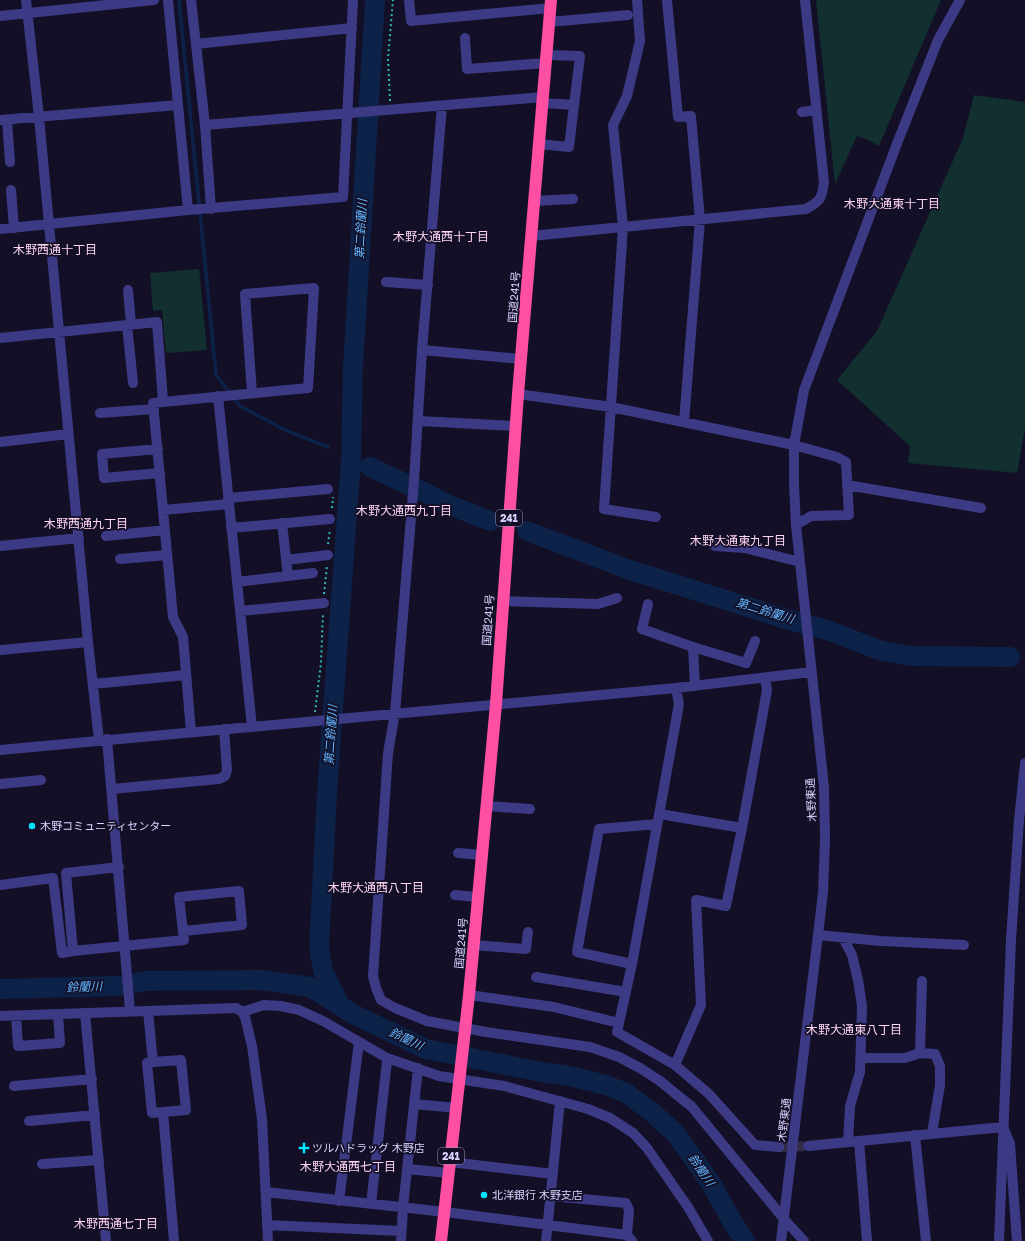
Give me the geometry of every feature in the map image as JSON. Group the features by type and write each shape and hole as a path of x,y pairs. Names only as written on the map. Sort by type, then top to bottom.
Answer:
{"highway":[{"name":"国道241号","path":"441,1241 469,995 496,704 518,394 551,4"}],"street":[{"path":"26,0 39,117 92,684 112,789 130,1011"},
{"path":"0,16 154,0"},
{"path":"168,0 188,210"},
{"path":"191,0 205,125 211,209"},
{"path":"0,229 188,210 344,197 354,0"},
{"path":"408,0 410,21 551,4"},
{"path":"637,0 640,41 627,96 613,125 623,227 604,509 656,517"},
{"path":"667,0 678,117 692,116 700,220 684,422"},
{"path":"531,236 806,209 818,203 822,194 824,182 805,0"},
{"name":"木野東通","path":"781,1239 818,935 825,840 824,787 796,525 794,445 804,390 938,40 960,0"},
{"path":"549,22 628,15"},
{"path":"196,44 352,28"},
{"path":"465,38 467,69 580,56 569,147 539,144"},
{"path":"205,125 387,110 543,100 574,105"},
{"path":"10,162 3,120 178,105"},
{"path":"442,106 395,713 388,753 373,976 376,988 382,1000 395,1008 427,1021 465,1033 590,1047 619,1057 640,1068 660,1081 692,1107 804,1241"},
{"path":"802,112 816,110"},
{"path":"12,190 14,228"},
{"path":"534,202 573,199"},
{"path":"386,282 428,285"},
{"path":"191,732 183,637 173,617 153,403 308,388 314,288 245,294 252,393"},
{"path":"128,290 133,383"},
{"path":"0,338 157,322 163,402"},
{"path":"422,350 522,358"},
{"path":"518,394 611,407 684,422 794,445 837,457 846,462 849,515 811,516 796,525"},
{"path":"218,396 252,727"},
{"path":"100,413 154,409"},
{"path":"418,421 516,426"},
{"path":"0,442 68,434"},
{"path":"158,449 102,454 104,478 160,473"},
{"path":"847,485 981,508"},
{"path":"163,510 328,489"},
{"path":"231,528 330,519"},
{"path":"282,523 288,576"},
{"path":"106,536 165,530"},
{"path":"0,546 79,538"},
{"path":"715,546 745,548 800,562"},
{"path":"120,559 167,555"},
{"path":"286,560 328,555"},
{"path":"237,582 313,573"},
{"path":"503,601 598,604 617,598"},
{"path":"240,611 324,602"},
{"path":"648,604 642,629 693,647 746,663 755,641"},
{"path":"0,650 88,642"},
{"path":"693,647 696,686"},
{"path":"0,750 676,688 811,672"},
{"path":"92,684 186,675"},
{"path":"675,1065 701,1004 696,900 726,906 767,690 765,678"},
{"path":"676,688 679,704 632,964 617,1032 675,1065 709,1094 755,1145 779,1147"},
{"path":"112,789 219,779 225,776 227,770 224,729"},
{"path":"999,1241 1011,940 1019,820 1025,763"},
{"path":"0,784 41,780"},
{"path":"486,806 530,809"},
{"path":"660,814 742,828"},
{"path":"632,964 577,952 599,829 658,824"},
{"path":"458,854 482,855"},
{"path":"73,952 66,873 119,867"},
{"path":"0,885 53,878 62,953 184,940 179,897 239,891 242,925 183,931"},
{"path":"455,895 478,897"},
{"path":"473,945 526,949 528,932"},
{"path":"818,935 844,938 964,945"},
{"path":"844,938 852,955 862,1006 860,1072 850,1106 848,1142"},
{"path":"536,977 626,992"},
{"path":"920,1053 922,982"},
{"path":"469,995 554,1007 620,1023"},
{"path":"242,1012 264,1005 281,1006 299,1010 323,1021 387,1058 439,1076 460,1074 588,1109 610,1118 633,1133 647,1148 688,1207 708,1241"},
{"path":"0,1016 236,1008 242,1012 245,1017 252,1046 262,1119 268,1241"},
{"path":"148,1011 153,1062"},
{"path":"85,1013 106,1241"},
{"path":"16,1016 18,1046 60,1043 58,1014"},
{"path":"339,1200 359,1042"},
{"path":"861,1058 905,1058 920,1053 935,1054 940,1066 940,1085 932,1133"},
{"path":"181,1060 186,1110 152,1113 147,1063 153,1062 181,1060"},
{"path":"371,1204 387,1062"},
{"path":"267,1225 401,1236 418,1068"},
{"path":"14,1086 92,1079"},
{"path":"546,1241 560,1101"},
{"path":"414,1104 456,1108"},
{"path":"163,1112 174,1241"},
{"path":"29,1121 95,1115"},
{"path":"808,1146 1003,1127"},
{"path":"1003,1127 1010,1144 1017,1241"},
{"path":"916,1135 926,1241"},
{"path":"859,1141 867,1241"},
{"path":"42,1164 99,1160"},
{"path":"407,1169 450,1167 553,1174"},
{"path":"266,1192 548,1225 630,1238 629,1210 626,1203 551,1196"}],"path":[{"path":"387,110 388,58 393,0"}],"green space":[{"path":"816,0 941,0 879,146 857,136 835,184"},
{"path":"974,95 1025,102 1025,429 1017,473 908,463 910,446 837,380 877,331 963,138"},
{"path":"199,269 207,350 166,353 162,310 153,311 150,273"}],"waterway":[{"path":"179,0 216,375 240,406 285,430 328,447"},
{"name":"第二鈴蘭川","path":"340,1006 323,971 319,947 327,793 351,459 353,368 375,0"},
{"name":"第二鈴蘭川","path":"347,450 351,449"},
{"name":"第二鈴蘭川","path":"370,467 447,504 490,521"},
{"name":"第二鈴蘭川","path":"527,531 630,570 786,619 830,631 879,650 911,656 1010,657"},
{"name":"鈴蘭川","path":"0,989 118,986 145,981 262,980 310,987 353,1014 426,1049 546,1073 565,1075 606,1085 626,1093 653,1113 676,1134 710,1182 745,1241"}],"tunnel":[{"path":"779,1147 808,1146"}],"place":[{"name":"木野コミュニティセンター","path":"32,826"},
{"name":"ツルハドラッグ 木野店","path":"304,1148"},
{"name":"北洋銀行 木野支店","path":"484,1195"}],"district":[{"name":"木野大通東十丁目","path":"892,204"},
{"name":"木野大通西十丁目","path":"441,237"},
{"name":"木野西通十丁目","path":"55,250"},
{"name":"木野大通西九丁目","path":"404,511"},
{"name":"木野西通九丁目","path":"86,524"},
{"name":"木野大通東九丁目","path":"738,541"},
{"name":"木野大通西八丁目","path":"376,888"},
{"name":"木野大通東八丁目","path":"854,1030"},
{"name":"木野大通西七丁目","path":"348,1167"},
{"name":"木野西通七丁目","path":"116,1224"}]}
